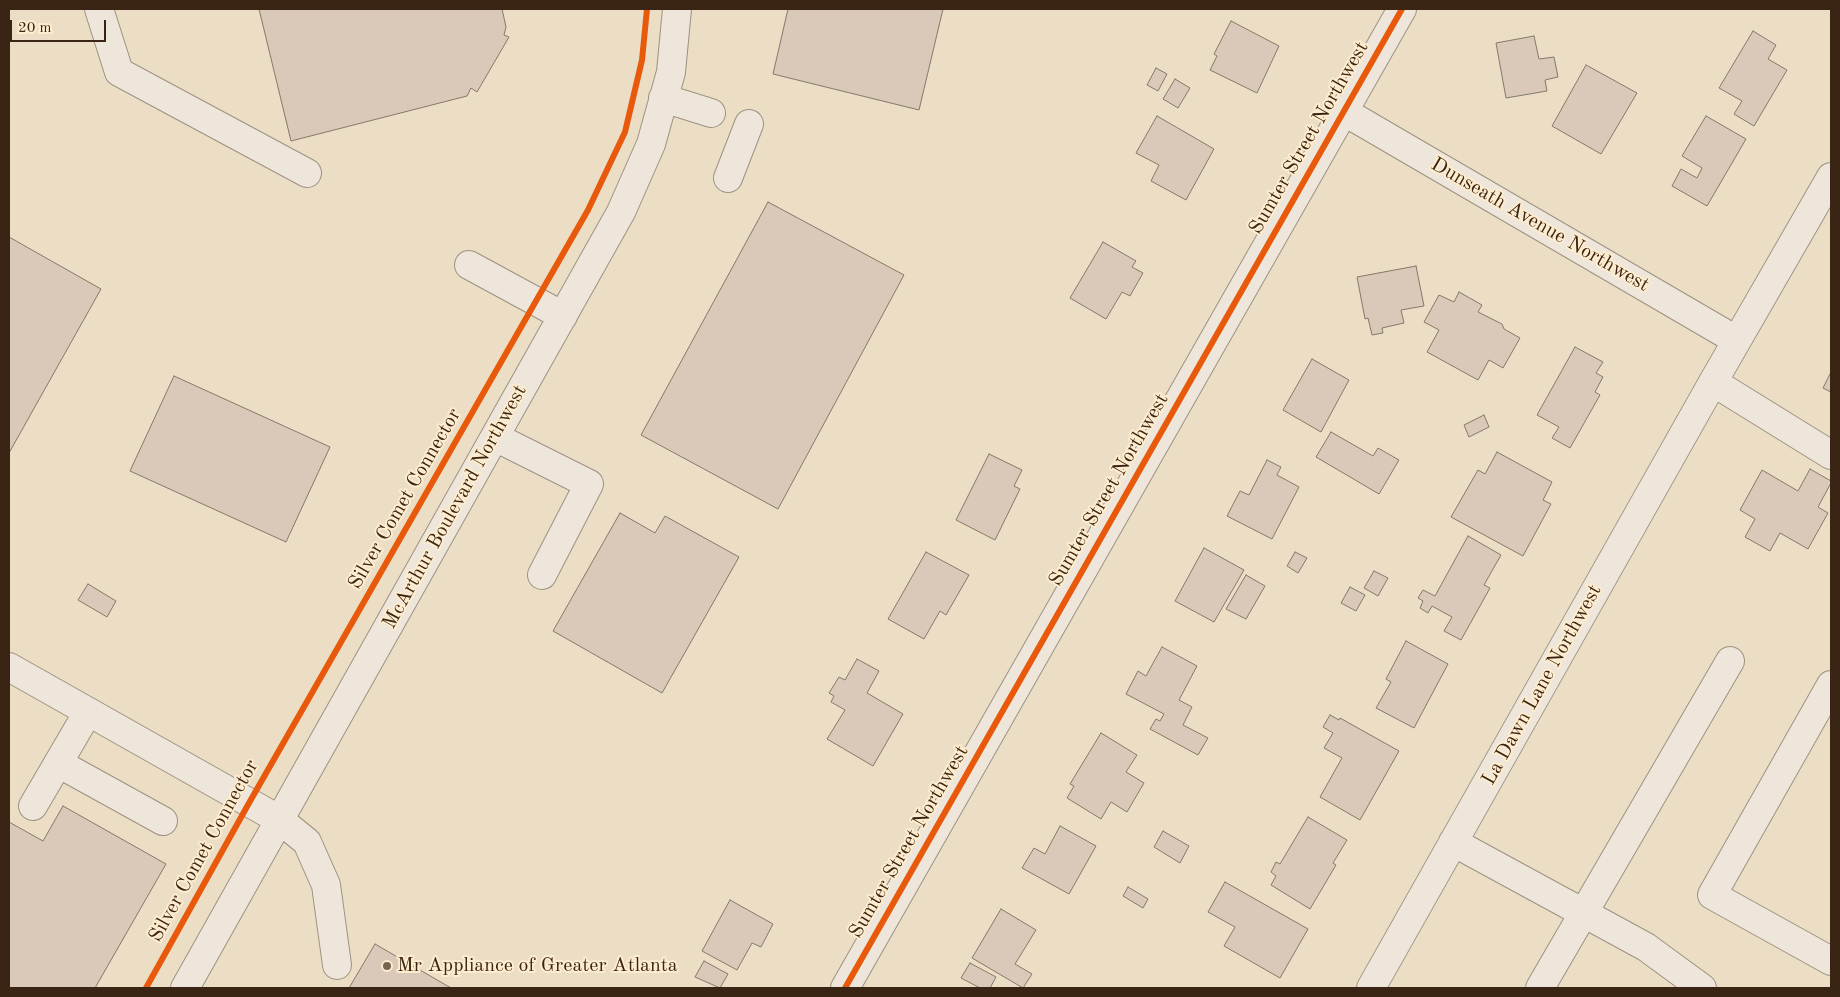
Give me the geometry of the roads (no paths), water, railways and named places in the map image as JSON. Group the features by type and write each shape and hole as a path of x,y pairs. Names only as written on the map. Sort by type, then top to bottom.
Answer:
{"street":[{"path":"99,9 119,72 307,173"},
{"name":"McArthur Boulevard Northwest","path":"185,988 621,212 651,144 671,72 677,9"},
{"name":"Sumter Street Northwest","path":"845,988 1402,9"},
{"path":"663,98 711,113"},
{"name":"Dunseath Avenue Northwest","path":"1343,111 1736,340"},
{"path":"728,178 749,124"},
{"path":"1736,340 1831,176"},
{"path":"470,265 563,316"},
{"name":"La Dawn Lane Northwest","path":"1371,988 1736,340"},
{"path":"1713,382 1831,455"},
{"path":"495,437 589,484 542,575"},
{"path":"1540,988 1730,661"},
{"path":"9,667 280,820 307,842 326,885 336,965"},
{"path":"1831,685 1712,895 1831,961"},
{"path":"33,806 88,712"},
{"path":"58,763 163,821"},
{"path":"1453,842 1646,947 1702,988"}],"place":[{"name":"Mr Appliance of Greater Atlanta","path":"387,966"}]}
